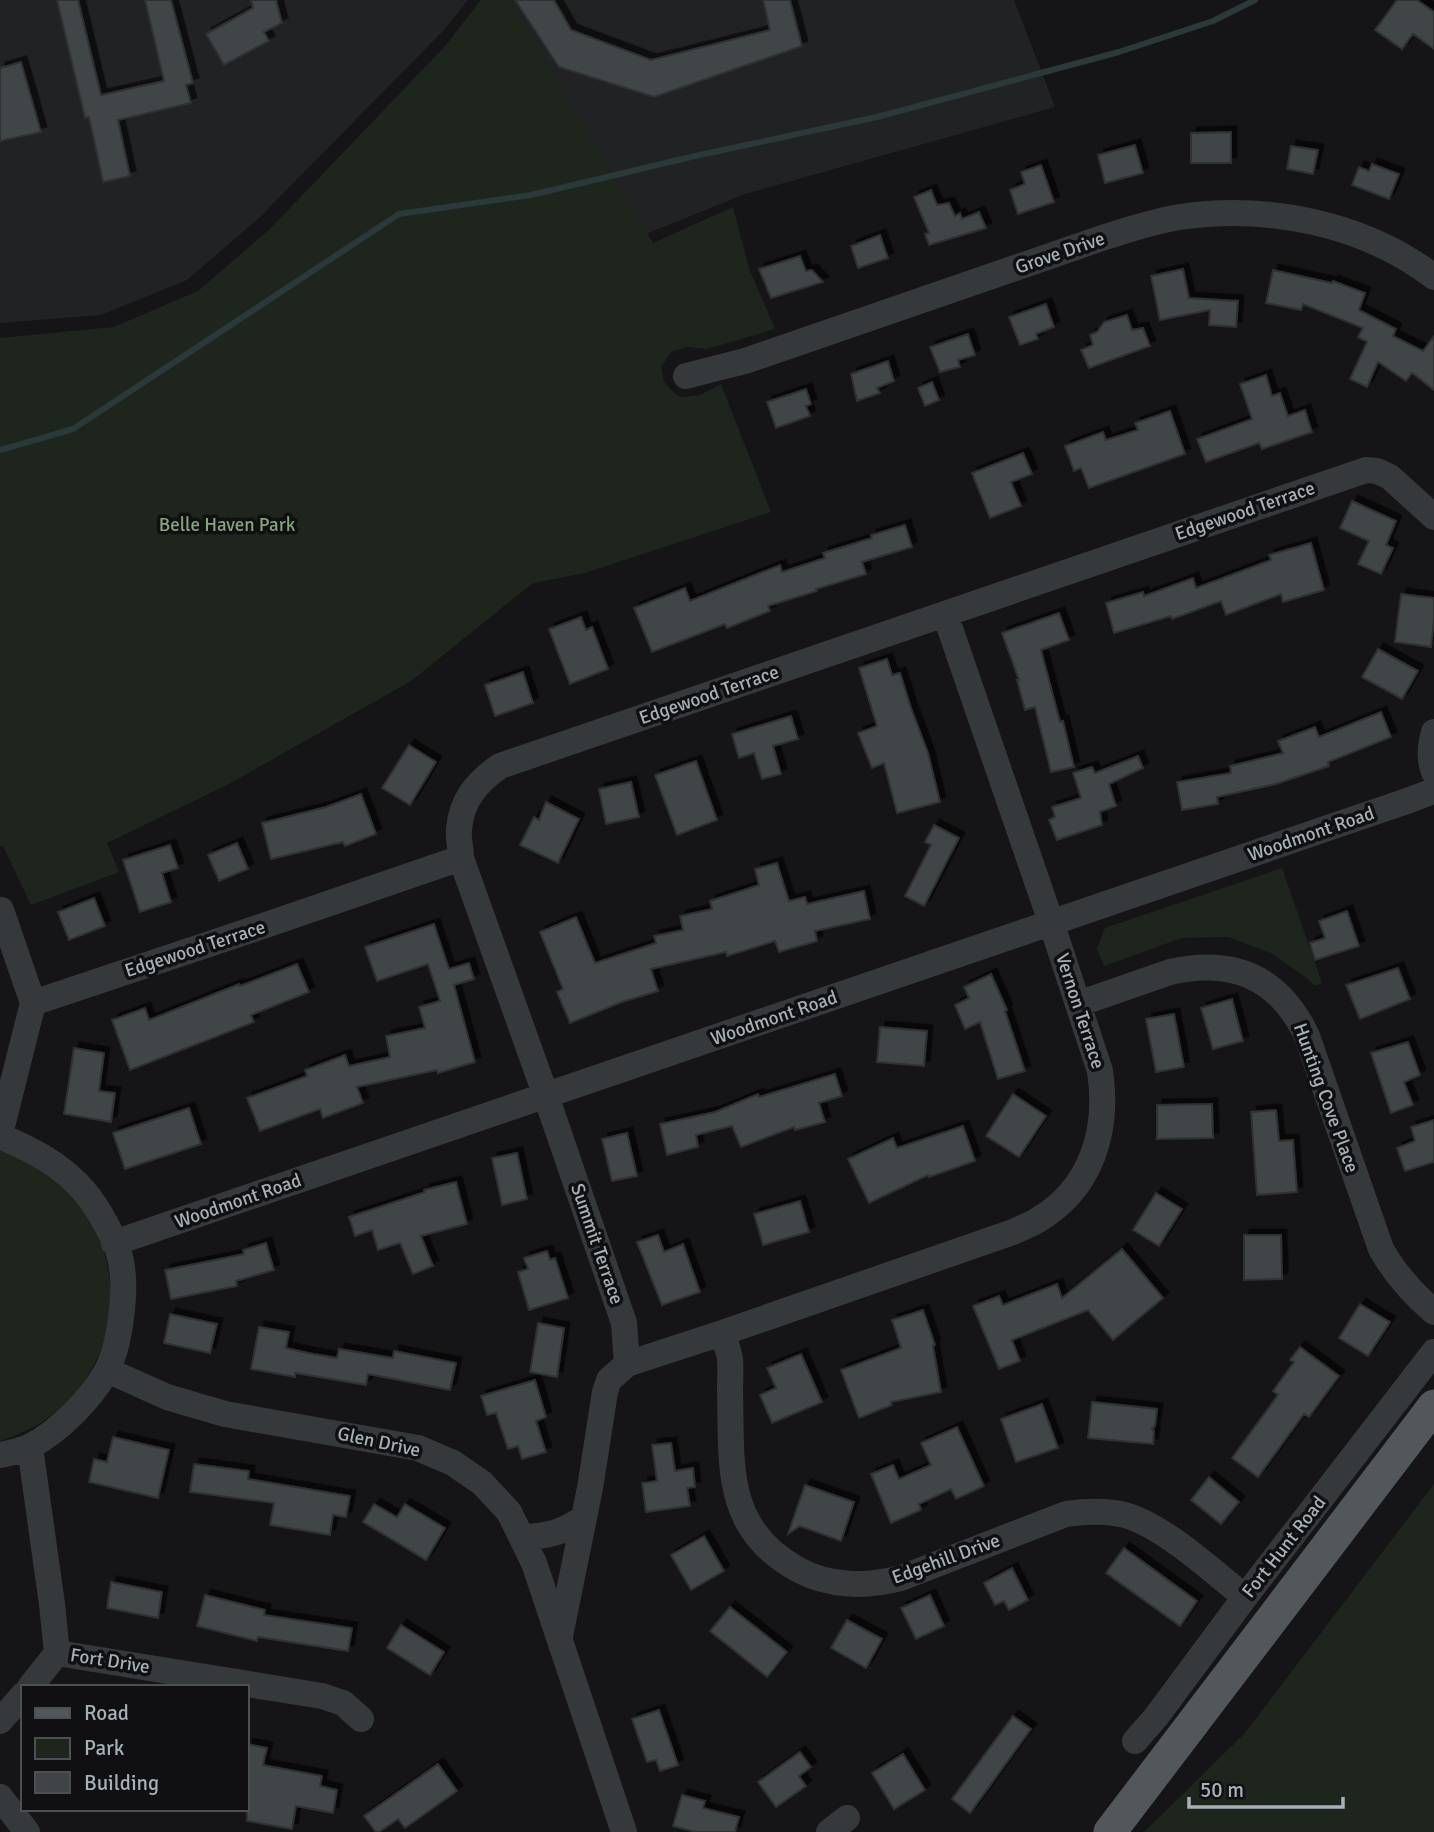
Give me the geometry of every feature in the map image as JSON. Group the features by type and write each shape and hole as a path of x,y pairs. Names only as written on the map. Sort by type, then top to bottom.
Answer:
{"main road":[{"name":"Fort Hunt Road","path":"1110,1832 1434,1406"}],"street":[{"name":"Grove Drive","path":"686,376 745,361 1102,238 1149,223 1179,217 1247,213 1319,223 1358,235 1390,250 1434,277"},
{"name":"Edgewood Terrace","path":"33,1003 461,858 459,830 464,808 471,792 483,778 500,766 1366,470 1377,471 1390,477 1434,517"},
{"name":"Vernon Terrace","path":"627,1364 722,1334 1013,1232 1038,1220 1058,1205 1076,1186 1089,1165 1098,1142 1103,1117 1100,1070 944,614"},
{"path":"1434,732 1430,759 1434,772"},
{"name":"Woodmont Road","path":"114,1243 1434,791"},
{"name":"Summit Terrace","path":"461,858 624,1323 627,1364"},
{"path":"0,1455 30,1447 68,1420 89,1397 107,1370 121,1326 123,1295 121,1262 95,1206 69,1176 35,1152 0,1135 33,1003 1,910"},
{"name":"Hunting Cove Place","path":"1078,1004 1170,972 1212,967 1253,977 1285,1000 1307,1036 1381,1249 1405,1284 1434,1312"},
{"name":"Edgehill Drive","path":"722,1334 730,1357 732,1471 740,1506 765,1545 784,1562 803,1572 842,1584 885,1582 1066,1514 1087,1511 1127,1516 1163,1534 1245,1597"},
{"name":"Fort Hunt Road","path":"1135,1741 1434,1352"},
{"path":"560,1636 584,1518 605,1392 609,1380 627,1364"},
{"name":"Glen Drive","path":"107,1370 167,1397 225,1414 396,1443 436,1454 482,1483 509,1512 534,1563 624,1832"},
{"name":"Fort Drive","path":"30,1447 57,1653 322,1696 343,1703 361,1719"},
{"path":"523,1537 563,1531 584,1518"},
{"path":"32,1685 57,1653"},
{"path":"0,1721 21,1697"},
{"path":"1156,1717 1182,1736"},
{"path":"0,1797 27,1832"}],"shaded area":[{"path":"0,0 468,0 443,31 259,218 187,280 101,315 0,323"},
{"path":"506,0 1014,0 1055,107 745,194 641,236"}],"green space":[{"name":"Belle Haven Park","path":"481,0 510,0 653,243 733,207 749,268 775,329 707,349 687,347 671,352 661,367 664,382 681,397 700,395 721,384 771,512 585,573 533,583 411,681 229,784 107,843 119,872 31,905 3,846 0,847 0,338 114,327 198,291 270,229 445,46"},
{"path":"1282,868 1322,983 1315,986 1271,953 1228,937 1182,938 1104,966 1097,949 1105,928"},
{"path":"0,1149 57,1178 77,1202 93,1225 103,1250 109,1276 110,1303 107,1330 99,1355 86,1379 68,1401 45,1420 0,1441"},
{"path":"1434,1484 1434,1832 1144,1832 1245,1733"}],"building":[{"path":"57,0 78,0 101,95 164,81 145,0 171,0 193,83 186,85 191,103 118,120 130,176 103,182 89,117 85,118"},
{"path":"251,0 276,0 282,23 264,32 269,41 224,65 206,34 253,8"},
{"path":"515,0 554,0 571,30 651,60 770,30 763,0 790,0 802,46 654,97 559,67"},
{"path":"1397,0 1417,0 1434,12 1434,49 1413,34 1402,49 1375,30"},
{"path":"21,62 41,132 0,141 0,68"},
{"path":"1231,132 1231,163 1191,163 1191,133"},
{"path":"1135,145 1143,173 1105,183 1098,155"},
{"path":"1291,146 1318,150 1313,174 1287,169"},
{"path":"1372,164 1399,174 1389,199 1352,185 1359,167 1369,171"},
{"path":"1041,165 1054,202 1018,214 1010,190 1025,184 1021,172"},
{"path":"931,190 937,205 949,203 955,216 960,213 962,219 979,212 986,228 929,245 925,234 929,233 914,197"},
{"path":"880,235 888,258 858,268 851,246"},
{"path":"800,256 806,271 812,270 823,282 771,298 759,269"},
{"path":"1183,269 1189,298 1238,301 1236,327 1209,325 1210,310 1160,320 1151,276"},
{"path":"1273,270 1332,283 1333,281 1365,293 1359,310 1396,329 1393,336 1423,351 1434,336 1434,390 1412,373 1406,381 1378,362 1367,387 1350,379 1367,342 1358,337 1363,328 1303,304 1301,310 1266,303"},
{"path":"1046,304 1054,327 1036,334 1038,339 1020,345 1009,317"},
{"path":"1127,315 1132,330 1143,328 1150,346 1089,368 1081,350 1093,345 1090,335 1097,332 1104,322"},
{"path":"968,334 975,355 958,360 960,367 940,372 930,347"},
{"path":"888,361 894,381 877,388 880,393 857,401 851,374"},
{"path":"1266,375 1272,396 1280,393 1288,416 1305,410 1312,432 1262,449 1259,443 1206,462 1197,439 1252,419 1240,384"},
{"path":"932,382 939,400 925,406 918,388"},
{"path":"806,389 811,404 806,406 810,416 776,428 767,402"},
{"path":"1170,411 1185,454 1089,488 1081,468 1074,471 1065,446 1103,432 1106,440 1138,430 1135,423"},
{"path":"1023,453 1032,474 1011,482 1021,506 990,518 972,473"},
{"path":"1352,501 1396,521 1386,545 1393,548 1381,574 1358,564 1369,541 1340,528"},
{"path":"905,525 912,547 862,562 866,574 768,606 770,611 727,628 725,624 652,652 634,608 685,588 690,601 780,565 782,572 825,558 823,553"},
{"path":"1311,543 1324,590 1283,602 1281,594 1226,615 1221,601 1172,619 1171,616 1114,633 1106,603 1143,592 1144,596 1193,578 1196,588 1271,560 1269,555"},
{"path":"1401,594 1434,598 1431,647 1395,642"},
{"path":"1059,613 1069,640 1041,650 1074,767 1051,772 1035,707 1025,710 1019,680 1002,633"},
{"path":"581,617 586,630 592,627 608,669 570,684 549,629"},
{"path":"1378,649 1418,671 1402,699 1362,677"},
{"path":"887,659 892,675 900,673 928,753 940,802 897,813 884,763 872,768 858,733 877,726 859,668"},
{"path":"523,672 533,703 495,716 485,685"},
{"path":"1381,712 1391,737 1328,762 1329,766 1276,784 1217,797 1218,804 1182,810 1177,782 1231,773 1230,766 1283,753 1278,741 1315,727 1319,737"},
{"path":"791,716 798,739 773,746 781,774 762,779 754,753 739,758 732,734"},
{"path":"409,745 436,762 410,805 382,788"},
{"path":"1138,756 1143,768 1109,784 1116,806 1100,812 1102,825 1057,840 1049,820 1055,817 1052,807 1081,798 1073,773 1092,767 1095,773"},
{"path":"696,761 717,820 677,835 655,775"},
{"path":"631,782 639,817 606,824 599,789"},
{"path":"361,794 376,834 345,846 343,842 271,859 262,823 326,807"},
{"path":"546,802 579,819 558,863 520,845 534,817 539,820"},
{"path":"934,825 959,838 924,906 905,896 931,845 925,842"},
{"path":"237,843 248,869 219,881 208,855"},
{"path":"170,845 178,868 162,873 171,902 140,912 123,860"},
{"path":"777,863 789,901 805,897 807,904 864,891 870,919 815,931 817,941 779,952 775,941 727,956 726,952 651,969 658,991 570,1023 557,992 563,989 540,932 576,917 595,963 656,943 654,936 683,930 680,916 712,909 710,901 759,885 755,869"},
{"path":"94,898 105,926 69,940 58,912"},
{"path":"1347,911 1359,946 1315,960 1310,943 1325,938 1319,921"},
{"path":"434,924 449,969 469,963 474,979 454,985 475,1062 438,1073 437,1070 357,1087 363,1103 323,1118 320,1109 260,1131 247,1098 307,1076 305,1070 345,1055 349,1066 390,1057 386,1036 425,1028 419,1007 440,1001 428,964 377,981 365,947"},
{"path":"297,964 309,992 251,1015 254,1022 130,1070 112,1020 145,1008 149,1020"},
{"path":"1398,968 1410,999 1360,1019 1346,985"},
{"path":"991,974 1007,1010 1005,1011 1025,1071 998,1079 980,1022 965,1029 955,1005 969,998 964,987"},
{"path":"1232,999 1243,1041 1213,1049 1201,1008"},
{"path":"1174,1014 1184,1067 1156,1072 1146,1019"},
{"path":"880,1027 927,1031 924,1066 877,1062"},
{"path":"1408,1042 1420,1075 1404,1082 1413,1105 1391,1113 1371,1053"},
{"path":"74,1048 104,1053 99,1091 115,1093 111,1122 64,1114"},
{"path":"835,1074 842,1096 819,1103 825,1122 795,1130 794,1127 741,1147 732,1126 696,1135 698,1147 667,1155 660,1124 715,1112 758,1094 759,1097"},
{"path":"1013,1094 1046,1116 1019,1157 986,1136"},
{"path":"1212,1104 1213,1138 1157,1139 1157,1105"},
{"path":"189,1108 201,1144 125,1169 113,1133"},
{"path":"1276,1110 1279,1141 1293,1140 1297,1192 1257,1195 1251,1112"},
{"path":"1434,1120 1434,1162 1405,1171 1397,1148 1415,1141 1411,1127"},
{"path":"963,1126 975,1161 929,1177 928,1175 869,1203 848,1159 893,1138 897,1148"},
{"path":"627,1133 637,1176 612,1181 602,1139"},
{"path":"517,1153 527,1199 502,1205 492,1158"},
{"path":"456,1182 467,1224 421,1236 433,1266 413,1274 400,1243 378,1250 372,1230 355,1236 349,1217 425,1192 424,1190"},
{"path":"1156,1193 1182,1209 1159,1246 1133,1230"},
{"path":"800,1201 809,1232 763,1245 754,1214"},
{"path":"658,1235 664,1252 683,1244 700,1292 662,1305 637,1242"},
{"path":"1244,1235 1281,1235 1282,1279 1244,1280"},
{"path":"266,1243 274,1270 236,1281 237,1286 171,1299 165,1270 244,1254 243,1250"},
{"path":"1122,1249 1163,1298 1113,1340 1088,1310 1012,1340 1020,1361 999,1369 973,1306 999,1296 1003,1305 1057,1284 1062,1298"},
{"path":"547,1251 550,1260 555,1258 568,1298 529,1310 518,1272 528,1269 524,1258"},
{"path":"1360,1304 1390,1322 1368,1356 1339,1338"},
{"path":"923,1310 935,1345 933,1346 941,1392 891,1402 892,1405 859,1418 841,1370 901,1348 892,1320"},
{"path":"170,1314 217,1324 210,1353 164,1343"},
{"path":"538,1323 564,1328 557,1377 530,1372"},
{"path":"259,1327 289,1332 286,1348 308,1353 337,1358 339,1349 393,1358 394,1351 456,1363 450,1390 368,1374 366,1385 295,1373 295,1377 251,1369"},
{"path":"1300,1347 1339,1376 1309,1417 1304,1414 1258,1477 1232,1458 1278,1395 1273,1391 1294,1362 1290,1360"},
{"path":"801,1354 822,1402 772,1423 760,1395 776,1388 767,1368"},
{"path":"535,1380 546,1417 536,1421 546,1452 522,1459 518,1446 508,1449 496,1413 487,1415 481,1396"},
{"path":"1092,1402 1157,1409 1155,1426 1152,1429 1153,1444 1088,1438"},
{"path":"1042,1404 1058,1448 1016,1462 1001,1419"},
{"path":"957,1427 984,1486 956,1499 951,1489 919,1504 921,1510 891,1523 871,1474 893,1465 899,1479 931,1465 921,1443"},
{"path":"113,1437 169,1450 158,1498 89,1482 94,1459 107,1462"},
{"path":"671,1443 675,1471 693,1468 695,1487 687,1488 690,1506 646,1512 642,1483 657,1481 652,1445"},
{"path":"194,1464 249,1471 248,1479 350,1496 346,1517 333,1515 330,1535 270,1525 274,1503 190,1492"},
{"path":"1209,1477 1239,1502 1221,1524 1191,1500"},
{"path":"805,1485 854,1502 841,1541 800,1526 788,1534"},
{"path":"374,1504 397,1517 405,1504 445,1528 426,1560 363,1522"},
{"path":"704,1536 724,1571 691,1590 671,1555"},
{"path":"1124,1548 1197,1601 1180,1626 1106,1573"},
{"path":"1012,1568 1028,1600 1009,1610 1004,1601 995,1605 984,1583"},
{"path":"111,1582 162,1592 158,1618 107,1608"},
{"path":"205,1595 265,1610 264,1615 352,1628 348,1651 258,1637 257,1641 197,1626"},
{"path":"930,1595 944,1626 916,1639 901,1608"},
{"path":"730,1607 787,1652 767,1677 710,1631"},
{"path":"847,1620 882,1639 866,1668 831,1648"},
{"path":"401,1625 444,1652 430,1675 387,1648"},
{"path":"659,1710 678,1765 660,1771 656,1760 647,1762 632,1719"},
{"path":"1013,1716 1031,1729 970,1813 952,1799"},
{"path":"248,1744 267,1748 263,1765 322,1776 320,1786 337,1790 333,1813 296,1806 292,1829 247,1821"},
{"path":"800,1752 811,1767 799,1776 806,1786 776,1807 758,1782"},
{"path":"903,1754 925,1790 894,1809 872,1773"},
{"path":"438,1764 457,1791 405,1828 398,1819 376,1832 364,1816"},
{"path":"682,1795 705,1801 703,1808 739,1817 735,1832 695,1832 673,1826"}],"waterway":[{"path":"0,450 73,429 399,214 531,195 877,117 1119,52 1213,21 1255,0"}]}
